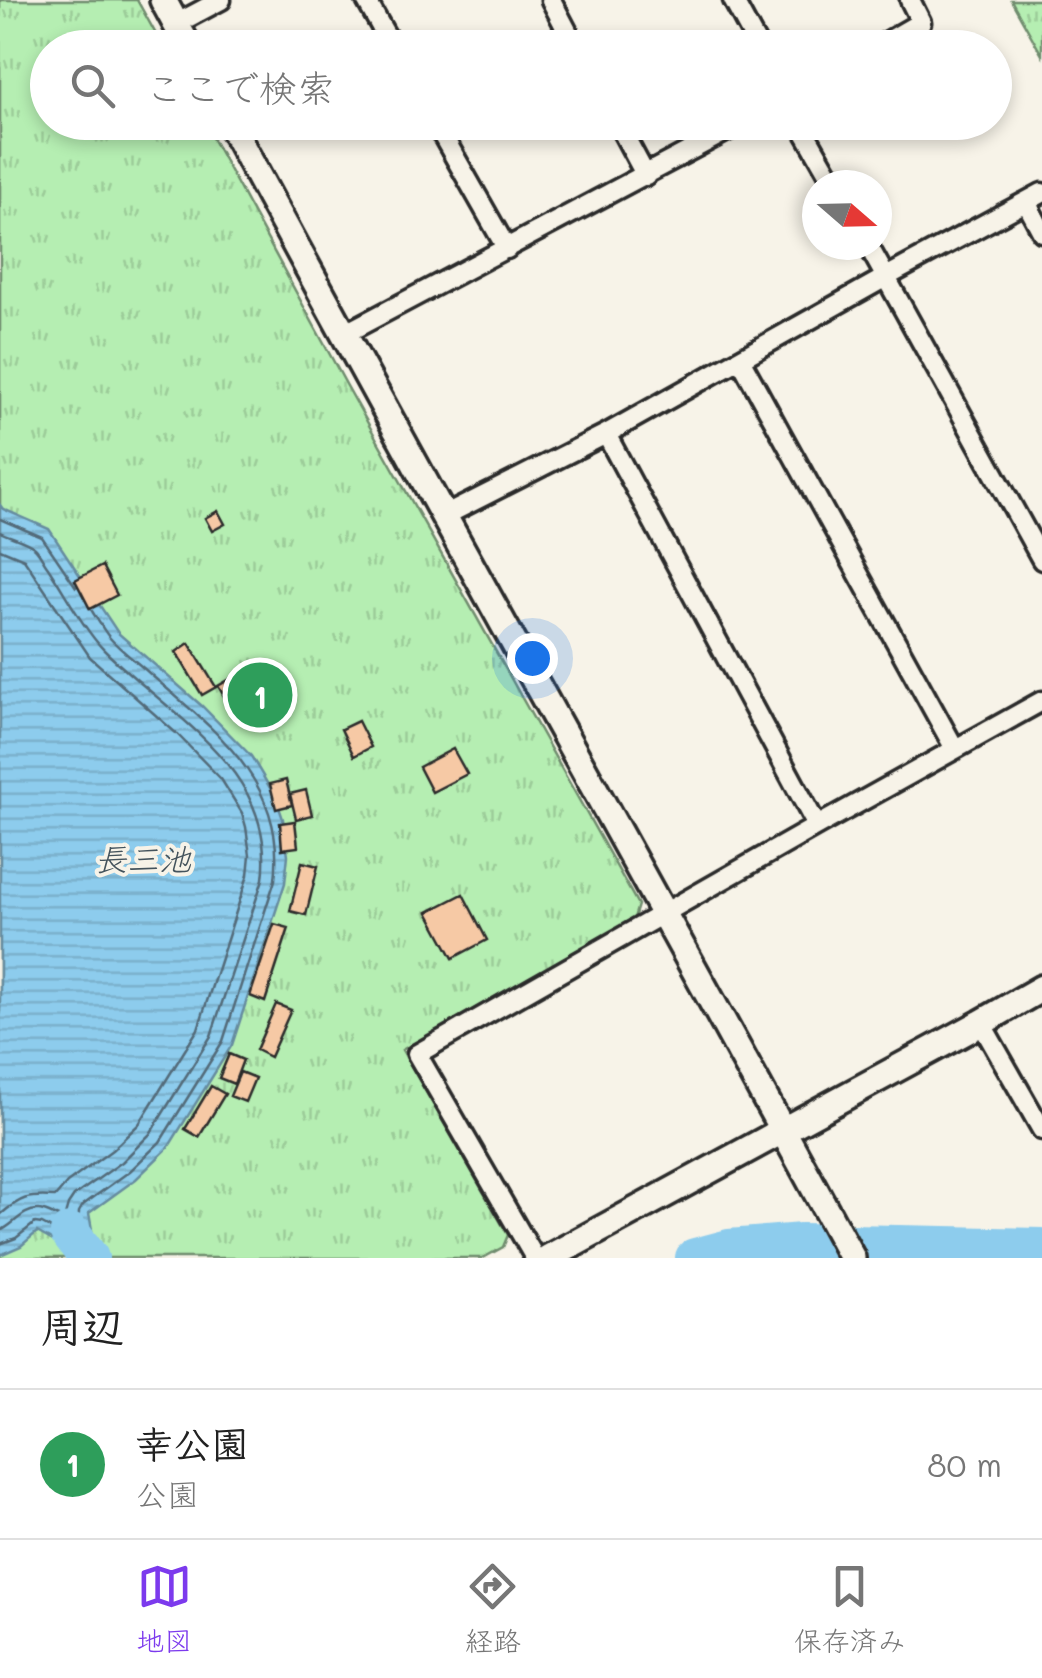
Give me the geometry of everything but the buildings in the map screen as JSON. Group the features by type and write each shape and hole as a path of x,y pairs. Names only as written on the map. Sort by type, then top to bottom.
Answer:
{"street":[{"path":"162,0 179,30"},
{"path":"176,24 221,0"},
{"path":"366,0 382,30"},
{"path":"550,0 566,30"},
{"path":"733,0 749,30"},
{"path":"907,30 921,22 910,0"},
{"path":"239,140 852,1258"},
{"path":"445,140 507,249"},
{"path":"627,140 646,176"},
{"path":"344,334 711,140"},
{"path":"810,140 826,170"},
{"path":"444,516 606,434 1034,197 1042,232"},
{"path":"876,260 1042,560"},
{"path":"740,359 955,750"},
{"path":"606,434 817,826"},
{"path":"535,1258 417,1054 1042,702"},
{"path":"548,1258 1042,988"},
{"path":"981,1024 1042,1130"}],"green space":[{"path":"0,0 137,0 154,30 30,30 30,140 213,140 638,905 634,918 402,1050 508,1235 503,1247 483,1258 0,1258"},
{"path":"1011,0 1042,0 1042,55"}],"water":[{"name":"長三池","path":"0,505 49,529 118,633 202,706 251,756 276,798 288,855 285,883 232,1045 168,1148 136,1179 89,1213 92,1230 62,1246 37,1232 21,1246 0,1255"}],"waterway":[{"path":"70,1233 89,1258"},
{"path":"695,1258 729,1249 802,1243 1042,1248"}],"place":[{"name":"幸公園","path":"260,695"}]}
